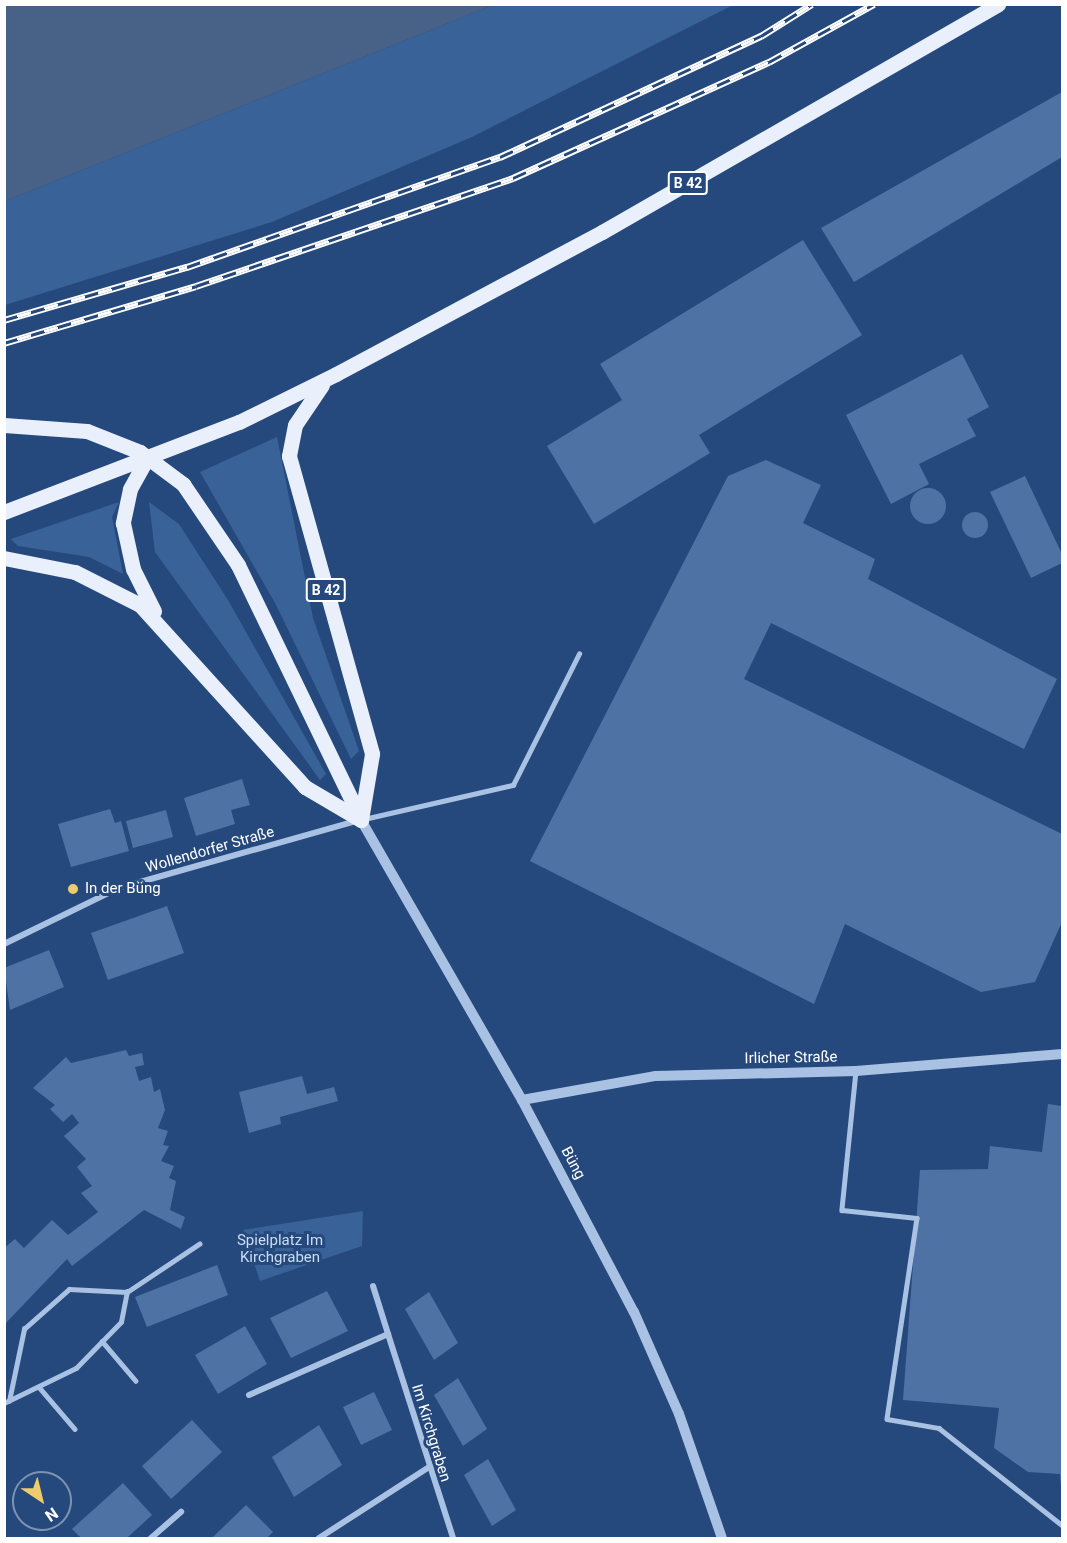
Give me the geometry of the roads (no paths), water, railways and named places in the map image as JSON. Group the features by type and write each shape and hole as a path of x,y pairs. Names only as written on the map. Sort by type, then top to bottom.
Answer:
{"main road":[{"name":"B 42","path":"4,512 146,460 336,374 602,232 998,4"},
{"name":"B 42","path":"336,374 302,409 289,456 372,754 362,820"},
{"path":"4,425 87,431 140,452 183,484 238,565 362,820"},
{"path":"146,460 130,489 125,540 138,581 160,622"},
{"path":"4,558 75,572 133,600 160,622 305,787 362,820"}],"street":[{"name":"Wollendorfer Straße","path":"4,944 119,888 362,820"},
{"name":"Büng","path":"362,820 522,1100 634,1312 679,1414 722,1539"},
{"name":"Irlicher Straße","path":"522,1100 656,1076 856,1071 1062,1054"},
{"name":"Im Kirchgraben","path":"373,1286 453,1539"},
{"path":"249,1395 388,1334"},
{"path":"319,1539 429,1467"},
{"path":"151,1539 181,1512"}],"lane":[{"path":"362,820 513,785 579,654"},
{"path":"856,1071 842,1210 917,1218 887,1419 939,1428 1062,1525"},
{"path":"7,1402 24,1329 69,1289 127,1292 199,1244"},
{"path":"7,1402 76,1368 122,1322 127,1292"},
{"path":"102,1341 136,1382"},
{"path":"39,1387 75,1429"}],"railway":[{"path":"4,320 187,267 500,157 761,36 812,4"},
{"path":"4,343 196,286 513,178 769,62 874,4"}],"place":[{"name":"In der Büng","path":"73,889"}],"park label":[{"name":"Spielplatz Im Kirchgraben","path":"280,1248"}]}
